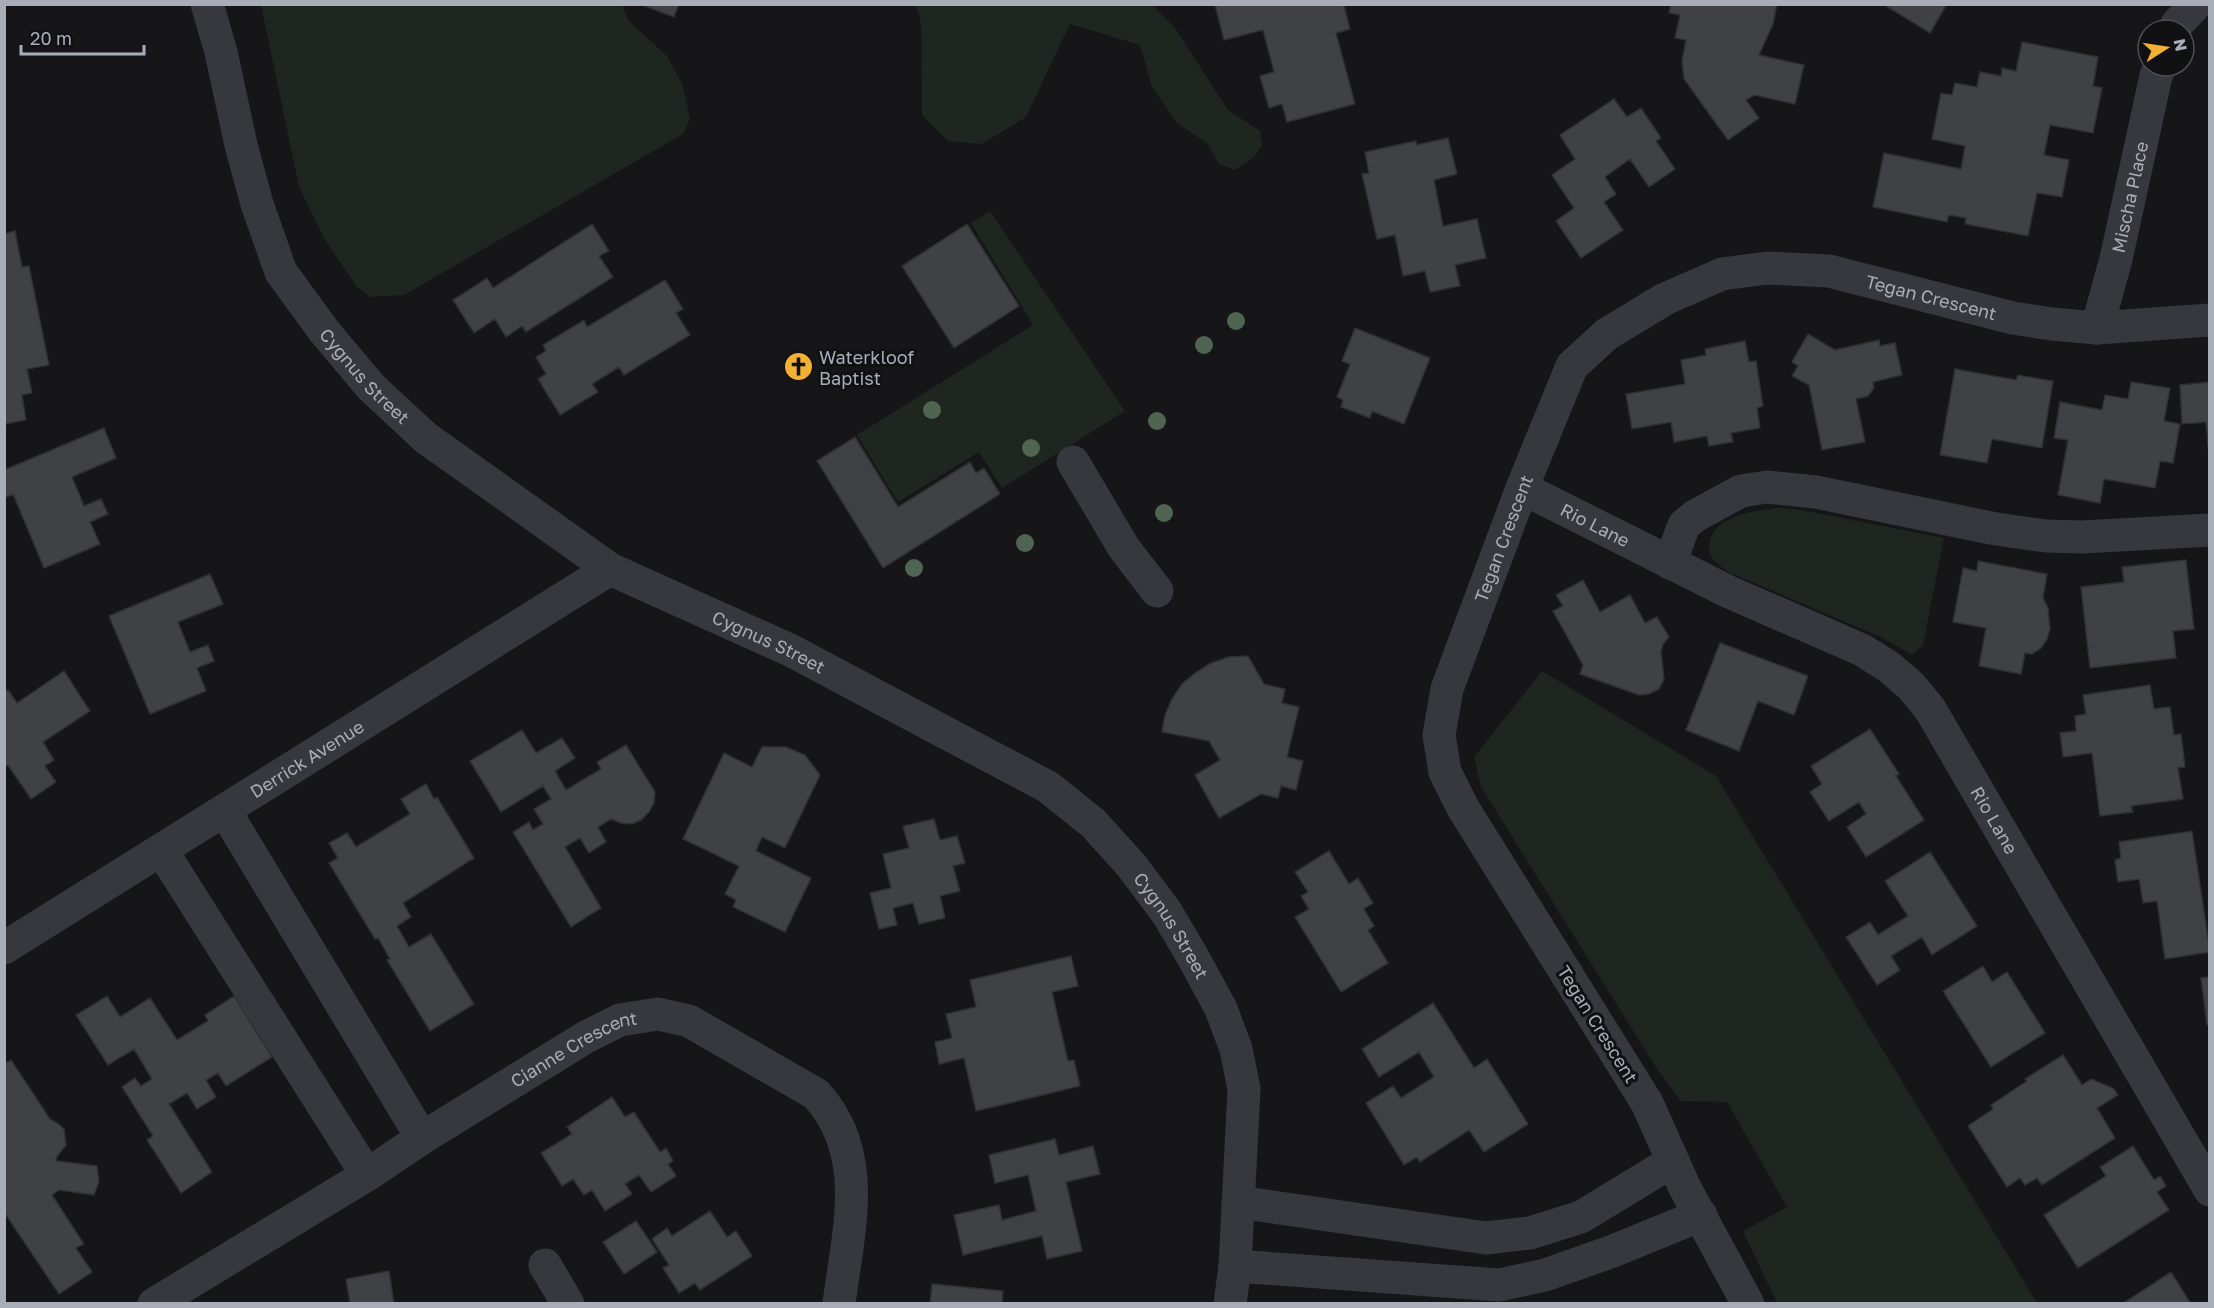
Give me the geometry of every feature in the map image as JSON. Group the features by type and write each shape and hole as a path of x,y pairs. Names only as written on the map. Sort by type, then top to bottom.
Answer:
{"street":[{"name":"Cygnus Street","path":"207,4 257,204 281,272 324,331 371,387 426,438 610,569 790,650 1048,787 1093,823 1131,865 1167,913 1221,1009 1236,1049 1244,1089 1235,1266 1230,1304"},
{"path":"2183,18 2196,4"},
{"name":"Mischa Place","path":"2097,328 2116,259 2156,78"},
{"name":"Tegan Crescent","path":"1748,1304 1673,1161 1647,1103 1463,808 1445,772 1439,735 1447,689 1522,488 1572,366 1607,334 1665,299 1722,274 1767,268 1829,272 2013,318 2097,328 2210,320"},
{"path":"1073,462 1124,548 1157,591"},
{"path":"1670,563 1684,525 1695,516 1741,491 1767,487 1816,492 1996,529 2046,536 2082,537 2210,530"},
{"name":"Rio Lane","path":"1522,488 1729,592 1862,650 1889,667 1911,686 1930,709 2210,1190"},
{"name":"Derrick Avenue","path":"4,948 610,569"},
{"path":"225,811 422,1138"},
{"path":"162,851 367,1175"},
{"name":"Cianne Crescent","path":"154,1304 367,1175 422,1138 586,1037 620,1020 658,1014 690,1021 816,1094 829,1108 846,1143 853,1188 839,1304"},
{"path":"1239,1202 1486,1238 1530,1233 1581,1218 1673,1161"},
{"path":"1235,1266 1499,1285 1545,1275 1613,1251 1701,1215"},
{"path":"545,1264 568,1304"}],"shaded area":[{"path":"261,5 622,5 628,20 667,56 683,86 690,119 683,134 404,295 371,297 357,287 325,240 299,187"},
{"path":"916,5 1152,5 1175,28 1228,110 1260,131 1262,146 1254,157 1235,170 1219,164 1208,144 1177,123 1152,87 1140,45 1070,24 1026,117 982,144 948,141 922,115 921,24"},
{"path":"990,211 1125,411 1002,488 979,452 898,502 857,435 1033,325 971,223"},
{"path":"1779,508 1801,510 1944,538 1923,645 1912,655 1881,637 1728,572 1713,559 1710,541 1720,525 1738,516"},
{"path":"1542,671 1716,776 2037,1303 1777,1303 1743,1231 1787,1207 1727,1102 1681,1101 1657,1069 1481,787 1474,757"}],"building":[{"path":"640,4 679,4 674,17"},
{"path":"1351,4 1344,6 1350,29 1336,33 1355,104 1287,122 1282,104 1269,108 1260,76 1274,72 1263,30 1224,40 1215,5"},
{"path":"1671,4 1777,4 1773,24 1759,55 1804,65 1795,104 1754,95 1746,100 1759,118 1728,140 1684,79 1682,61 1686,40 1675,38 1680,15 1669,13"},
{"path":"1883,4 1947,4 1930,33"},
{"path":"2022,42 2098,57 2093,86 2102,88 2093,133 2050,125 2044,155 2069,160 2062,197 2037,193 2028,236 1965,224 1966,218 1949,215 1947,222 1873,207 1884,153 1961,169 1965,146 1932,139 1941,93 1952,95 1955,83 1977,87 1980,72 2001,76 2002,68 2016,71"},
{"path":"1614,99 1627,117 1641,108 1661,138 1656,141 1675,169 1649,187 1630,159 1605,177 1616,194 1604,202 1623,230 1581,258 1556,221 1574,208 1552,175 1575,159 1560,135"},
{"path":"1448,138 1457,174 1434,180 1443,226 1477,219 1486,258 1455,265 1460,286 1430,292 1425,271 1403,276 1395,235 1377,239 1362,174 1369,173 1365,152 1416,141 1416,145"},
{"path":"592,224 609,251 599,256 613,277 526,332 522,326 506,337 495,319 474,333 453,300 487,278 493,288"},
{"path":"967,224 1019,306 954,348 902,266"},
{"path":"15,231 22,267 29,266 49,365 27,369 32,393 22,395 26,420 4,424 4,234"},
{"path":"665,280 683,309 676,313 690,335 624,375 619,367 592,384 598,392 560,415 538,379 546,374 536,357 546,351 543,345 584,320 587,327"},
{"path":"1355,328 1430,358 1404,424 1372,411 1370,418 1341,407 1343,400 1337,397 1350,364 1342,361"},
{"path":"1808,334 1835,350 1879,340 1880,346 1895,343 1902,375 1873,382 1874,388 1868,396 1856,399 1865,442 1822,450 1809,385 1792,376 1798,366 1792,362"},
{"path":"1745,341 1749,362 1756,361 1763,406 1757,408 1760,428 1731,433 1733,442 1709,446 1707,436 1674,442 1671,422 1632,429 1626,394 1685,384 1681,360 1706,355 1705,349"},
{"path":"1955,369 2016,380 2018,375 2053,381 2042,448 1992,439 1987,463 1940,455"},
{"path":"2131,382 2170,388 2164,421 2180,424 2173,463 2160,461 2155,488 2104,479 2100,503 2058,495 2068,440 2054,438 2060,402 2102,410 2105,395 2128,399"},
{"path":"2210,382 2210,466 2206,422 2182,424 2180,385"},
{"path":"104,428 116,458 72,477 84,506 101,499 108,514 90,522 100,544 44,568 13,494 4,498 4,470"},
{"path":"855,437 898,507 970,462 976,473 984,468 1000,494 883,568 817,461"},
{"path":"2186,560 2194,629 2173,631 2176,658 2090,668 2081,587 2124,582 2122,567"},
{"path":"1978,561 2047,574 2043,598 2048,608 2050,629 2041,648 2032,654 2025,653 2021,674 1979,666 1986,628 1953,622 1963,568 1977,571"},
{"path":"210,574 223,604 178,622 190,652 208,645 214,661 197,668 206,691 150,714 109,616"},
{"path":"1583,580 1600,612 1630,595 1645,623 1657,617 1669,637 1663,644 1661,652 1664,679 1659,689 1649,694 1639,695 1580,674 1583,665 1553,611 1563,606 1556,595"},
{"path":"1720,643 1808,676 1794,715 1758,701 1739,751 1686,730"},
{"path":"1248,656 1264,684 1285,689 1282,703 1299,707 1287,757 1303,761 1296,790 1281,786 1278,798 1261,794 1219,818 1195,775 1220,760 1209,741 1162,732 1165,715 1182,684 1195,673 1211,663 1229,657"},
{"path":"64,671 90,711 43,742 54,760 45,766 56,782 31,799 8,765 4,767 4,692 8,690 17,703"},
{"path":"2150,685 2154,709 2170,707 2174,735 2181,734 2185,767 2178,768 2183,799 2131,806 2133,812 2100,816 2092,753 2063,757 2060,733 2076,731 2075,716 2086,714 2083,695"},
{"path":"1870,729 1899,774 1896,776 1924,820 1866,857 1847,827 1866,814 1859,802 1829,821 1810,792 1822,784 1811,766"},
{"path":"522,730 536,753 562,738 575,758 555,771 566,790 601,769 597,762 626,745 655,792 654,803 641,820 632,824 611,819 598,827 606,842 589,853 580,838 565,847 601,908 571,927 513,832 529,822 533,830 543,824 534,809 551,799 543,786 501,812 470,761"},
{"path":"762,747 786,747 805,755 820,775 785,848 762,837 756,851 811,878 785,932 733,907 736,900 725,894 739,866 683,839 724,753 752,767"},
{"path":"426,784 434,799 437,797 474,858 403,903 411,917 397,926 409,947 431,934 474,1004 430,1031 387,960 390,959 378,938 375,939 329,863 338,858 329,843 347,833 356,847 410,814 401,799"},
{"path":"934,819 940,840 957,836 965,863 953,866 960,891 940,896 945,918 919,924 913,903 893,908 897,925 879,929 870,893 891,888 883,854 909,848 903,826"},
{"path":"2192,831 2210,952 2165,959 2157,901 2143,903 2139,879 2118,882 2115,860 2121,858 2119,842"},
{"path":"1329,851 1349,884 1358,878 1373,903 1364,909 1374,926 1368,930 1388,963 1341,992 1295,917 1309,909 1301,896 1308,892 1295,872"},
{"path":"1930,852 1977,926 1932,955 1922,937 1891,956 1900,970 1877,985 1846,937 1870,922 1878,935 1908,916 1885,881"},
{"path":"1071,956 1078,986 1052,992 1068,1061 1074,1060 1080,1086 976,1111 964,1058 939,1064 935,1042 952,1038 946,1014 976,1007 970,980"},
{"path":"1983,966 1992,982 2007,972 2045,1033 1991,1067 1943,991"},
{"path":"2210,977 2210,1025 2207,1025 2201,978"},
{"path":"107,996 120,1017 150,998 177,1040 208,1021 205,1015 234,996 272,1057 226,1086 218,1073 206,1080 216,1097 197,1109 187,1093 169,1104 212,1172 181,1193 147,1140 153,1136 122,1087 135,1078 141,1086 152,1079 134,1049 108,1065 76,1015"},
{"path":"1433,1003 1474,1068 1487,1059 1528,1124 1484,1152 1469,1130 1420,1162 1417,1157 1404,1165 1366,1103 1393,1086 1401,1098 1434,1077 1419,1052 1379,1077 1362,1049"},
{"path":"2063,1055 2082,1085 2091,1079 2113,1088 2118,1095 2097,1108 2115,1138 2042,1185 2037,1178 2025,1185 2020,1178 2007,1187 1968,1126 1993,1109 1991,1105 2027,1081 2025,1079"},
{"path":"11,1060 50,1119 64,1129 66,1145 56,1158 57,1161 97,1166 99,1182 94,1195 59,1190 52,1195 84,1244 76,1248 92,1272 59,1294 4,1212 4,1064"},
{"path":"612,1097 625,1117 634,1112 660,1152 666,1148 673,1161 668,1164 676,1176 651,1192 639,1175 625,1184 632,1194 605,1211 592,1190 584,1195 573,1179 562,1186 541,1153 572,1134 567,1127"},
{"path":"1055,1139 1059,1155 1093,1146 1100,1174 1066,1182 1082,1251 1047,1259 1042,1236 963,1255 954,1215 999,1205 1002,1220 1036,1211 1028,1175 995,1183 989,1155"},
{"path":"2133,1146 2154,1180 2160,1176 2166,1186 2157,1192 2169,1210 2078,1268 2044,1215 2106,1176 2100,1167"},
{"path":"710,1211 727,1237 736,1231 752,1256 700,1290 695,1283 679,1293 663,1268 669,1265 652,1239 667,1228 672,1236"},
{"path":"636,1221 657,1252 624,1274 603,1242"},
{"path":"389,1271 394,1304 350,1304 346,1279"},
{"path":"2171,1272 2191,1304 2122,1304"},
{"path":"932,1284 1003,1291 1002,1304 930,1304"}],"place":[{"name":"Waterkloof Baptist","path":"798,367"}]}
